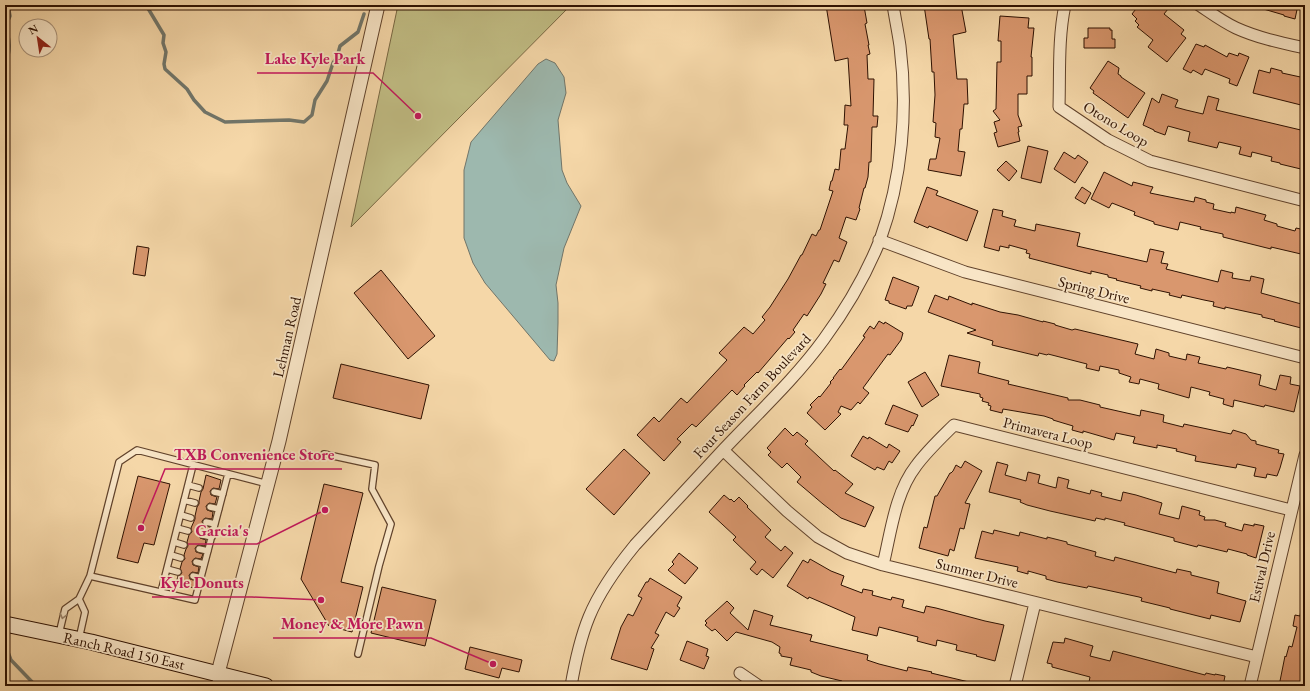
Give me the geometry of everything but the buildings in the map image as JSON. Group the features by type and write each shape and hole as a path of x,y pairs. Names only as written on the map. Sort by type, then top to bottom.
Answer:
{"main road":[{"name":"Ranch Road 150 East","path":"10,625 79,640 216,680 266,686"}],"street":[{"name":"Lehman Road","path":"216,680 281,434 378,5"},
{"name":"Four Season Farm Boulevard","path":"571,686 582,636 589,618 607,582 635,545 792,378 824,340 841,316 855,291 880,240 896,181 902,131 902,61 893,5"},
{"name":"Otono Loop","path":"1065,5 1061,35 1059,107 1108,140 1150,161 1305,201"},
{"path":"1199,5 1222,21 1236,28 1266,39 1305,48"},
{"name":"Spring Drive","path":"880,240 965,272 1305,358"},
{"name":"Primavera Loop","path":"883,565 896,512 906,481 915,466 927,451 954,425 1291,510"},
{"name":"Summer Drive","path":"723,450 787,511 818,537 847,553 883,565 1257,657"},
{"name":"Estival Drive","path":"1250,686 1305,455"},
{"path":"1015,686 1035,603"},
{"path":"740,673 759,686"}],"lane":[{"path":"58,635 66,609 79,599 90,576 119,462 137,450 268,484"},
{"path":"324,454 375,465 372,489 391,524 379,566 358,654"},
{"path":"161,592 193,465"},
{"path":"90,576 195,600 228,474"},
{"path":"188,485 199,488"},
{"path":"214,492 223,494"},
{"path":"184,500 195,503"},
{"path":"210,507 219,509"},
{"path":"180,515 191,518"},
{"path":"206,522 215,524"},
{"path":"177,528 188,531"},
{"path":"203,535 212,537"},
{"path":"174,542 184,545"},
{"path":"199,549 208,551"},
{"path":"171,555 181,558"},
{"path":"196,562 204,564"},
{"path":"167,569 178,572"},
{"path":"193,576 201,578"},
{"path":"79,599 84,612 79,640"}],"shaded area":[{"path":"398,5 571,5 351,227"},
{"path":"546,59 555,63 564,77 566,93 558,120 562,170 567,183 581,206 564,248 556,285 558,323 557,354 554,361 550,360 485,283 473,263 464,238 464,170 471,142 538,64"}],"waterway":[{"path":"5,27 10,16 8,5"},
{"path":"146,5 164,35 163,43 166,52 164,64 165,69 187,89 194,100 205,112 225,122 289,120 304,122 312,115 315,100 327,81 340,46 358,32 364,14"},
{"path":"5,27 9,45 5,63"},
{"path":"5,644 11,660 36,686"}],"place":[{"name":"Lake Kyle Park","path":"418,116"},
{"name":"Garcia's","path":"325,510"},
{"name":"TXB Convenience Store","path":"141,528"},
{"name":"Kyle Donuts","path":"321,600"},
{"name":"Money & More Pawn","path":"493,664"}]}
